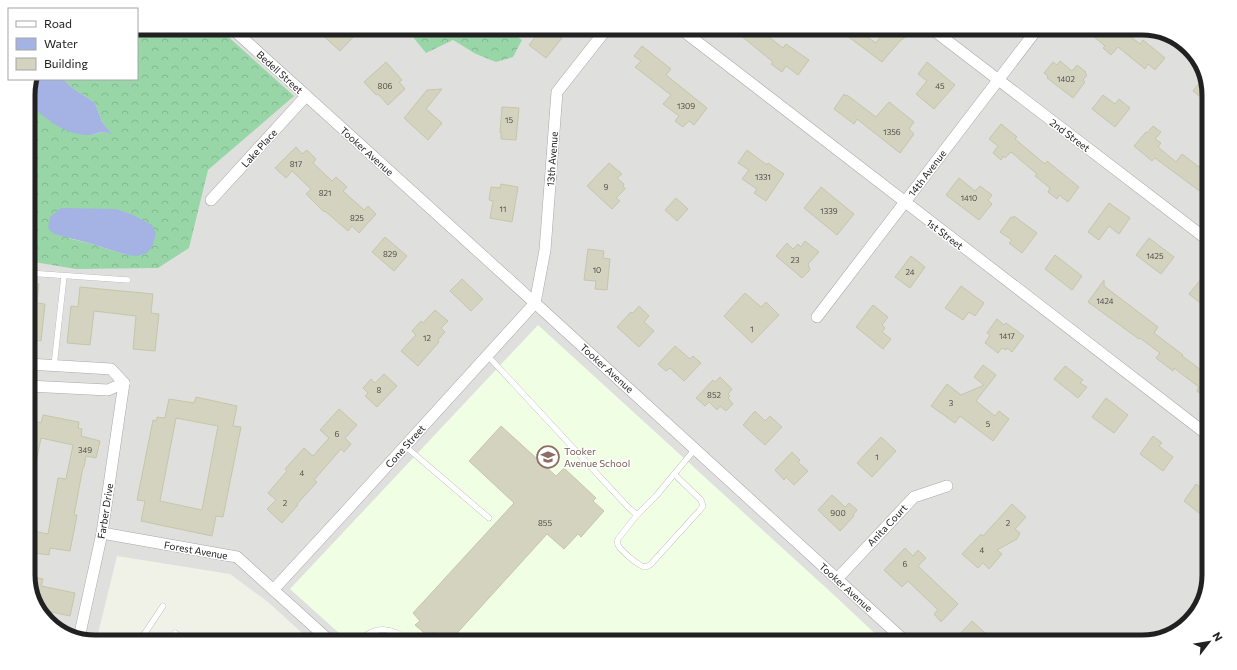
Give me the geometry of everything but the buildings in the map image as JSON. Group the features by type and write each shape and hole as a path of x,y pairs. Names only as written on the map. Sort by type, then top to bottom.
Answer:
{"street":[{"name":"Bedell Street","path":"239,35 306,96"},
{"name":"13th Avenue","path":"535,303 545,250 557,92 600,35"},
{"name":"1st Street","path":"688,35 1202,431"},
{"name":"2nd Street","path":"940,35 1202,237"},
{"name":"14th Avenue","path":"817,317 1033,35"},
{"name":"Tooker Avenue","path":"306,96 898,635"},
{"name":"Lake Place","path":"211,200 306,96"},
{"name":"Cone Street","path":"274,589 535,303"},
{"path":"35,365 111,369 124,383 108,390 35,386"},
{"name":"Farber Drive","path":"80,633 102,533 124,383"},
{"name":"Anita Court","path":"837,579 914,497 947,486"},
{"name":"Forest Avenue","path":"102,533 237,557 323,635"}],"lane":[{"path":"35,274 128,280"},
{"path":"54,366 64,276"},
{"path":"487,355 637,515"},
{"path":"405,446 489,518"},
{"path":"674,474 701,500 703,506 651,564 644,567 639,565 620,547 617,543 618,539 695,449"},
{"path":"144,635 163,606"},
{"path":"367,635 381,629 401,635"}],"shaded area":[{"path":"138,35 1142,35 1158,37 1169,41 1187,55 1196,68 1202,91 1202,575 1200,591 1192,608 1182,620 1165,630 1158,633 1142,635 304,635 268,602 230,574 117,556 98,635 79,633 68,629 50,615 41,602 35,579 35,91 37,80 138,80"},
{"name":"Tooker Avenue School","path":"538,325 877,635 341,635 290,589"}],"green space":[{"path":"138,35 226,35 294,96 208,170 189,248 158,268 76,269 35,262 35,109 91,135 103,132 111,133 102,122 95,103 71,87 64,80 138,80","holes":["67,238 152,247 127,255 89,243"]},
{"path":"411,35 515,35 522,40 513,57 496,62 476,54 453,40 426,53"}],"water":[{"path":"37,80 64,80 71,87 95,103 102,122 112,134 100,132 92,135 81,135 73,133 56,125 35,108"},
{"path":"61,208 116,209 131,214 152,225 156,234 152,247 147,253 137,256 127,255 54,234 48,228 50,217"}],"place":[{"name":"Tooker Avenue School","path":"548,457"}]}
